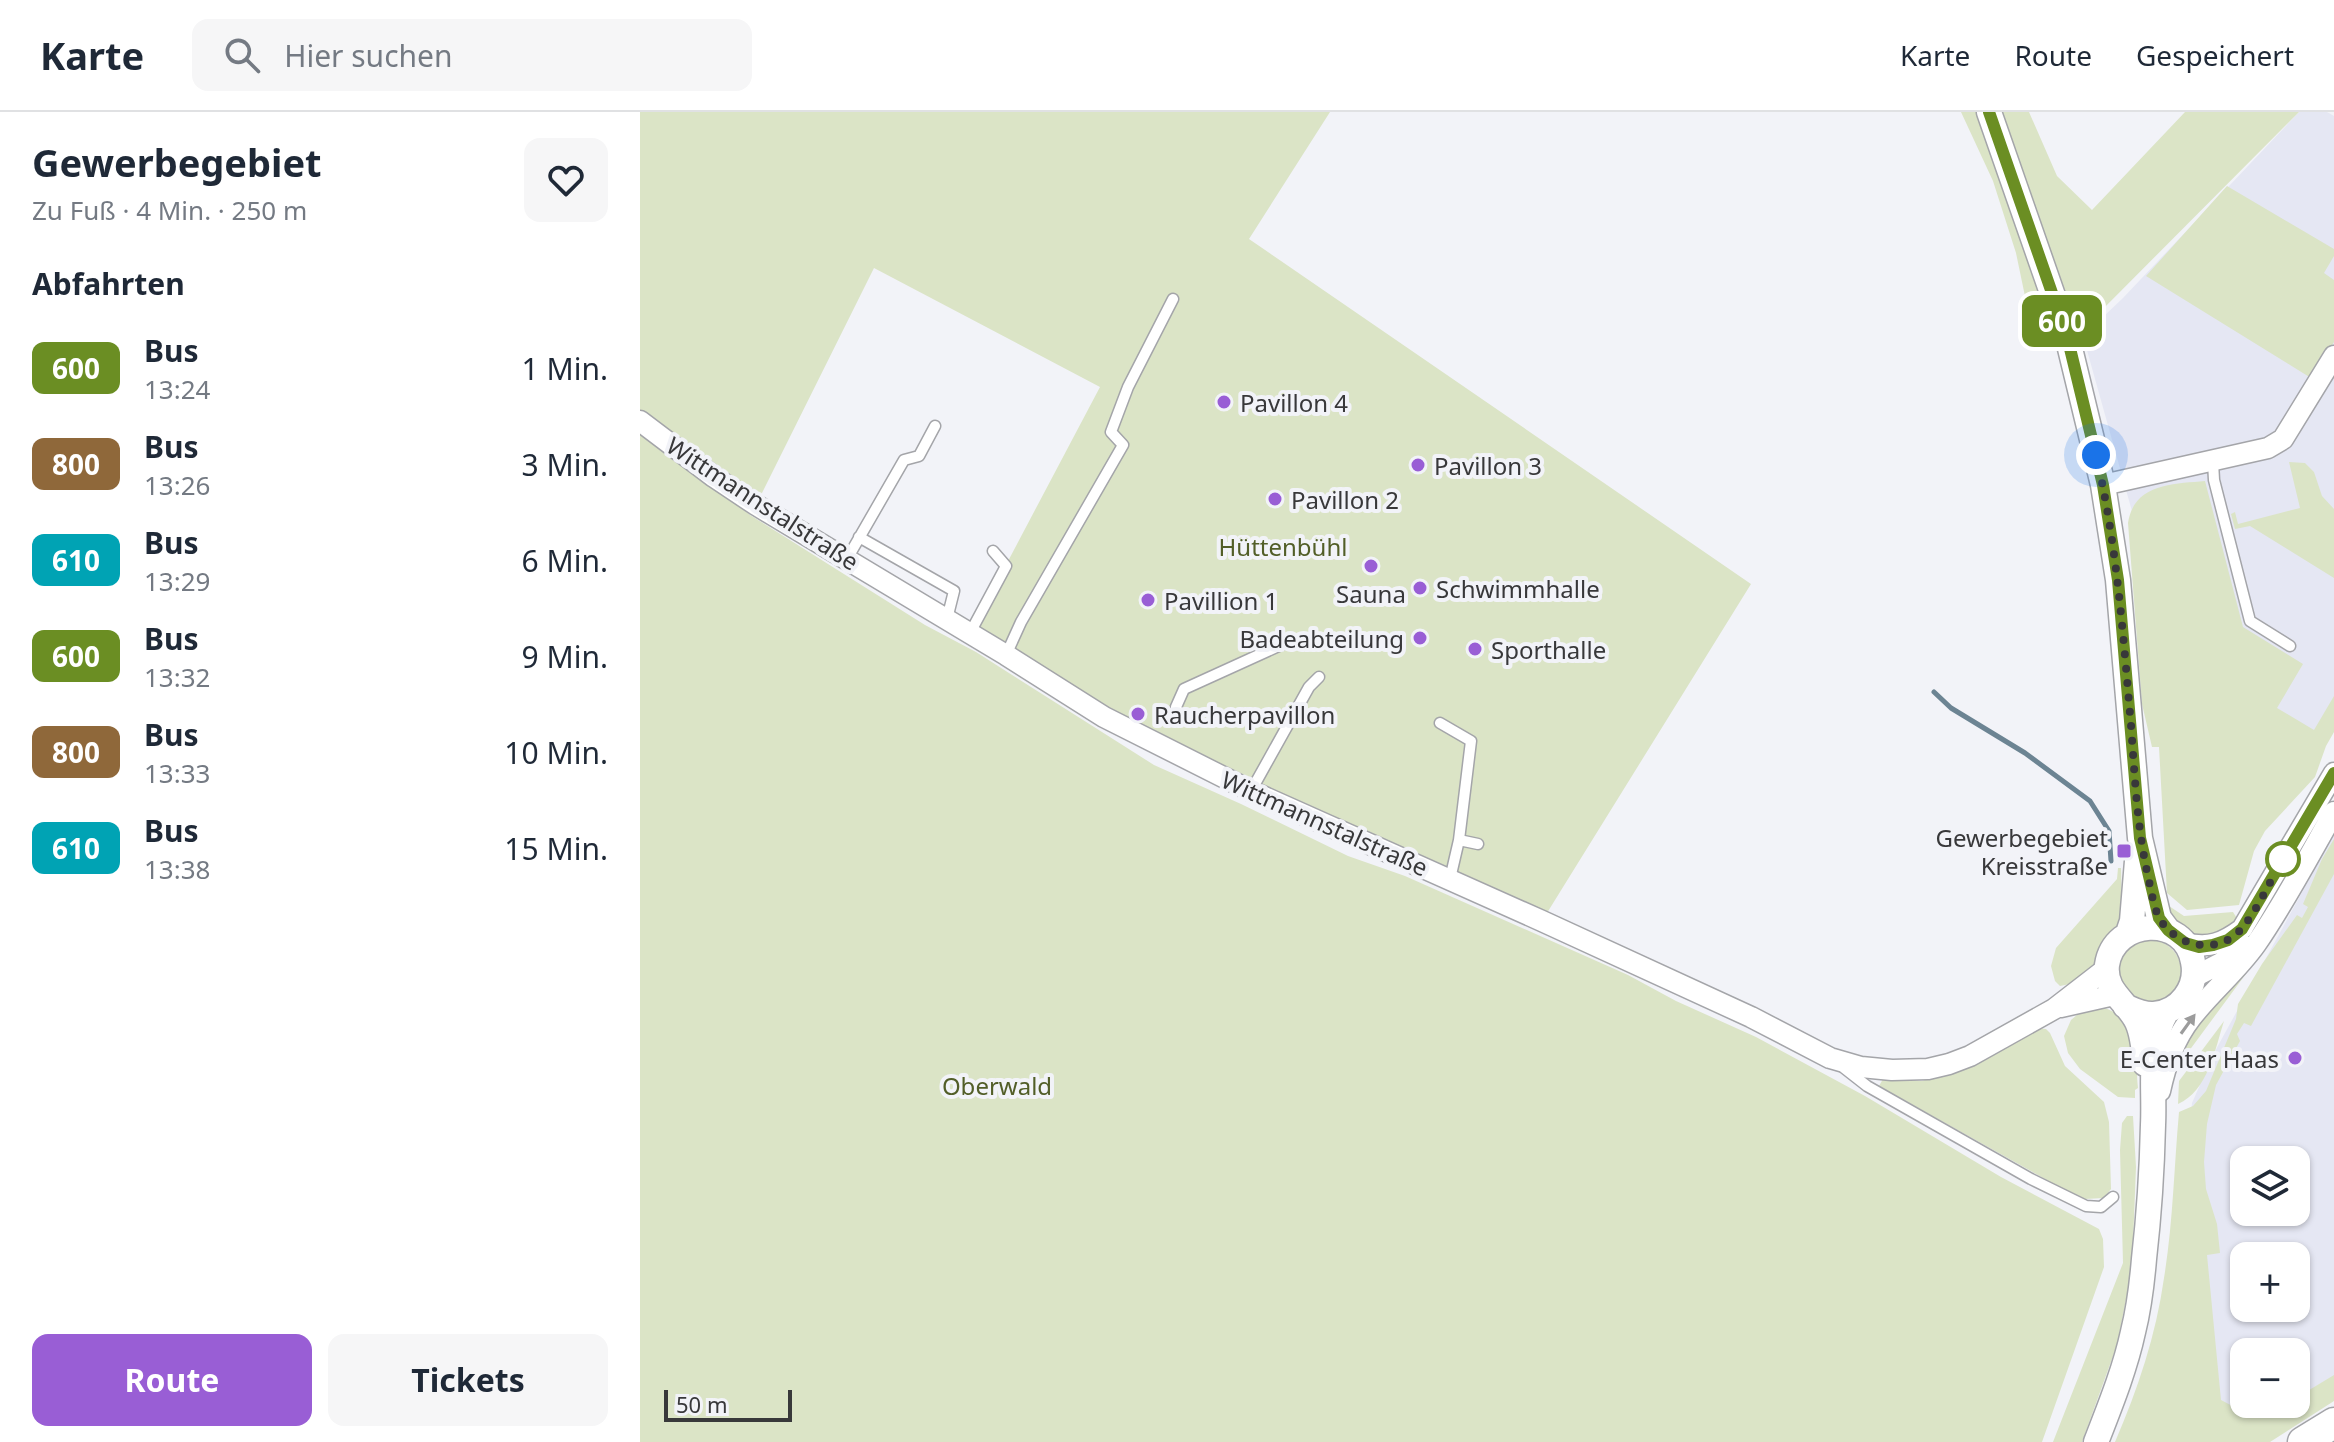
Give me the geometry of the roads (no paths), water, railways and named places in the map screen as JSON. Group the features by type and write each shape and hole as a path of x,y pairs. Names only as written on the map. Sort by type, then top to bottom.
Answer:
{"main road":[{"path":"2303,1442 2334,1423"}],"street":[{"path":"1989,112 2067,336 2103,485 2118,580 2140,838 2159,918 2191,953 2194,977 2180,1003 2167,1011 2153,1014 2138,1012 2120,1000"},
{"path":"2103,485 2268,448 2283,439 2334,356"},
{"name":"Wittmannstalstraße","path":"640,421 745,498 1104,717 1251,791 1751,1017 1830,1058 1861,1067 1892,1070 1928,1069 1970,1056 2054,1009 2107,968"},
{"path":"2153,1122 2141,1036 2137,1022 2108,982 2110,954 2117,942 2140,927 2154,927 2199,947 2228,940 2242,929 2334,773"},
{"path":"2153,1122 2165,1068 2177,1039 2191,1018 2243,961 2334,812"},
{"path":"2128,933 2132,921 2140,838"},
{"path":"2194,977 2236,954 2270,921"},
{"name":"Wittmannstalstraße","path":"2054,1009 2120,1000"},
{"path":"2096,1442 2113,1399 2133,1332 2144,1260 2153,1122 2153,1056 2161,1022 2167,1011"}],"lane":[{"path":"1006,655 1021,622 1123,445 1111,432 1128,387 1173,299"},
{"path":"847,559 904,460 919,456 935,426"},
{"path":"2213,462 2214,480 2250,621 2290,646"},
{"path":"859,537 954,591 947,619"},
{"path":"970,633 1006,566 993,551"},
{"path":"1182,720 1176,707 1184,689 1283,644"},
{"path":"1251,791 1309,687 1319,677"},
{"path":"1440,723 1471,741 1459,840 1450,879"},
{"path":"1459,840 1478,844"},
{"path":"1830,1058 1867,1086 2031,1179 2086,1206 2101,1207 2113,1197"}],"waterway":[{"path":"1934,692 1951,708 2025,753 2090,801 2109,831 2111,861"}],"place":[{"name":"Pavillon 4","path":"1224,402"},
{"name":"Pavillon 3","path":"1418,465"},
{"name":"Pavillon 2","path":"1275,499"},
{"name":"Sauna","path":"1371,566"},
{"name":"Schwimmhalle","path":"1420,588"},
{"name":"Pavillion 1","path":"1148,600"},
{"name":"Badeabteilung","path":"1420,638"},
{"name":"Sporthalle","path":"1475,649"},
{"name":"Raucherpavillon","path":"1138,714"},
{"name":"Gewerbegebiet Kreisstraße","path":"2124,851"},
{"name":"E-Center Haas","path":"2295,1058"}],"park label":[{"name":"Hüttenbühl","path":"1283,546"},
{"name":"Oberwald","path":"997,1085"}]}
